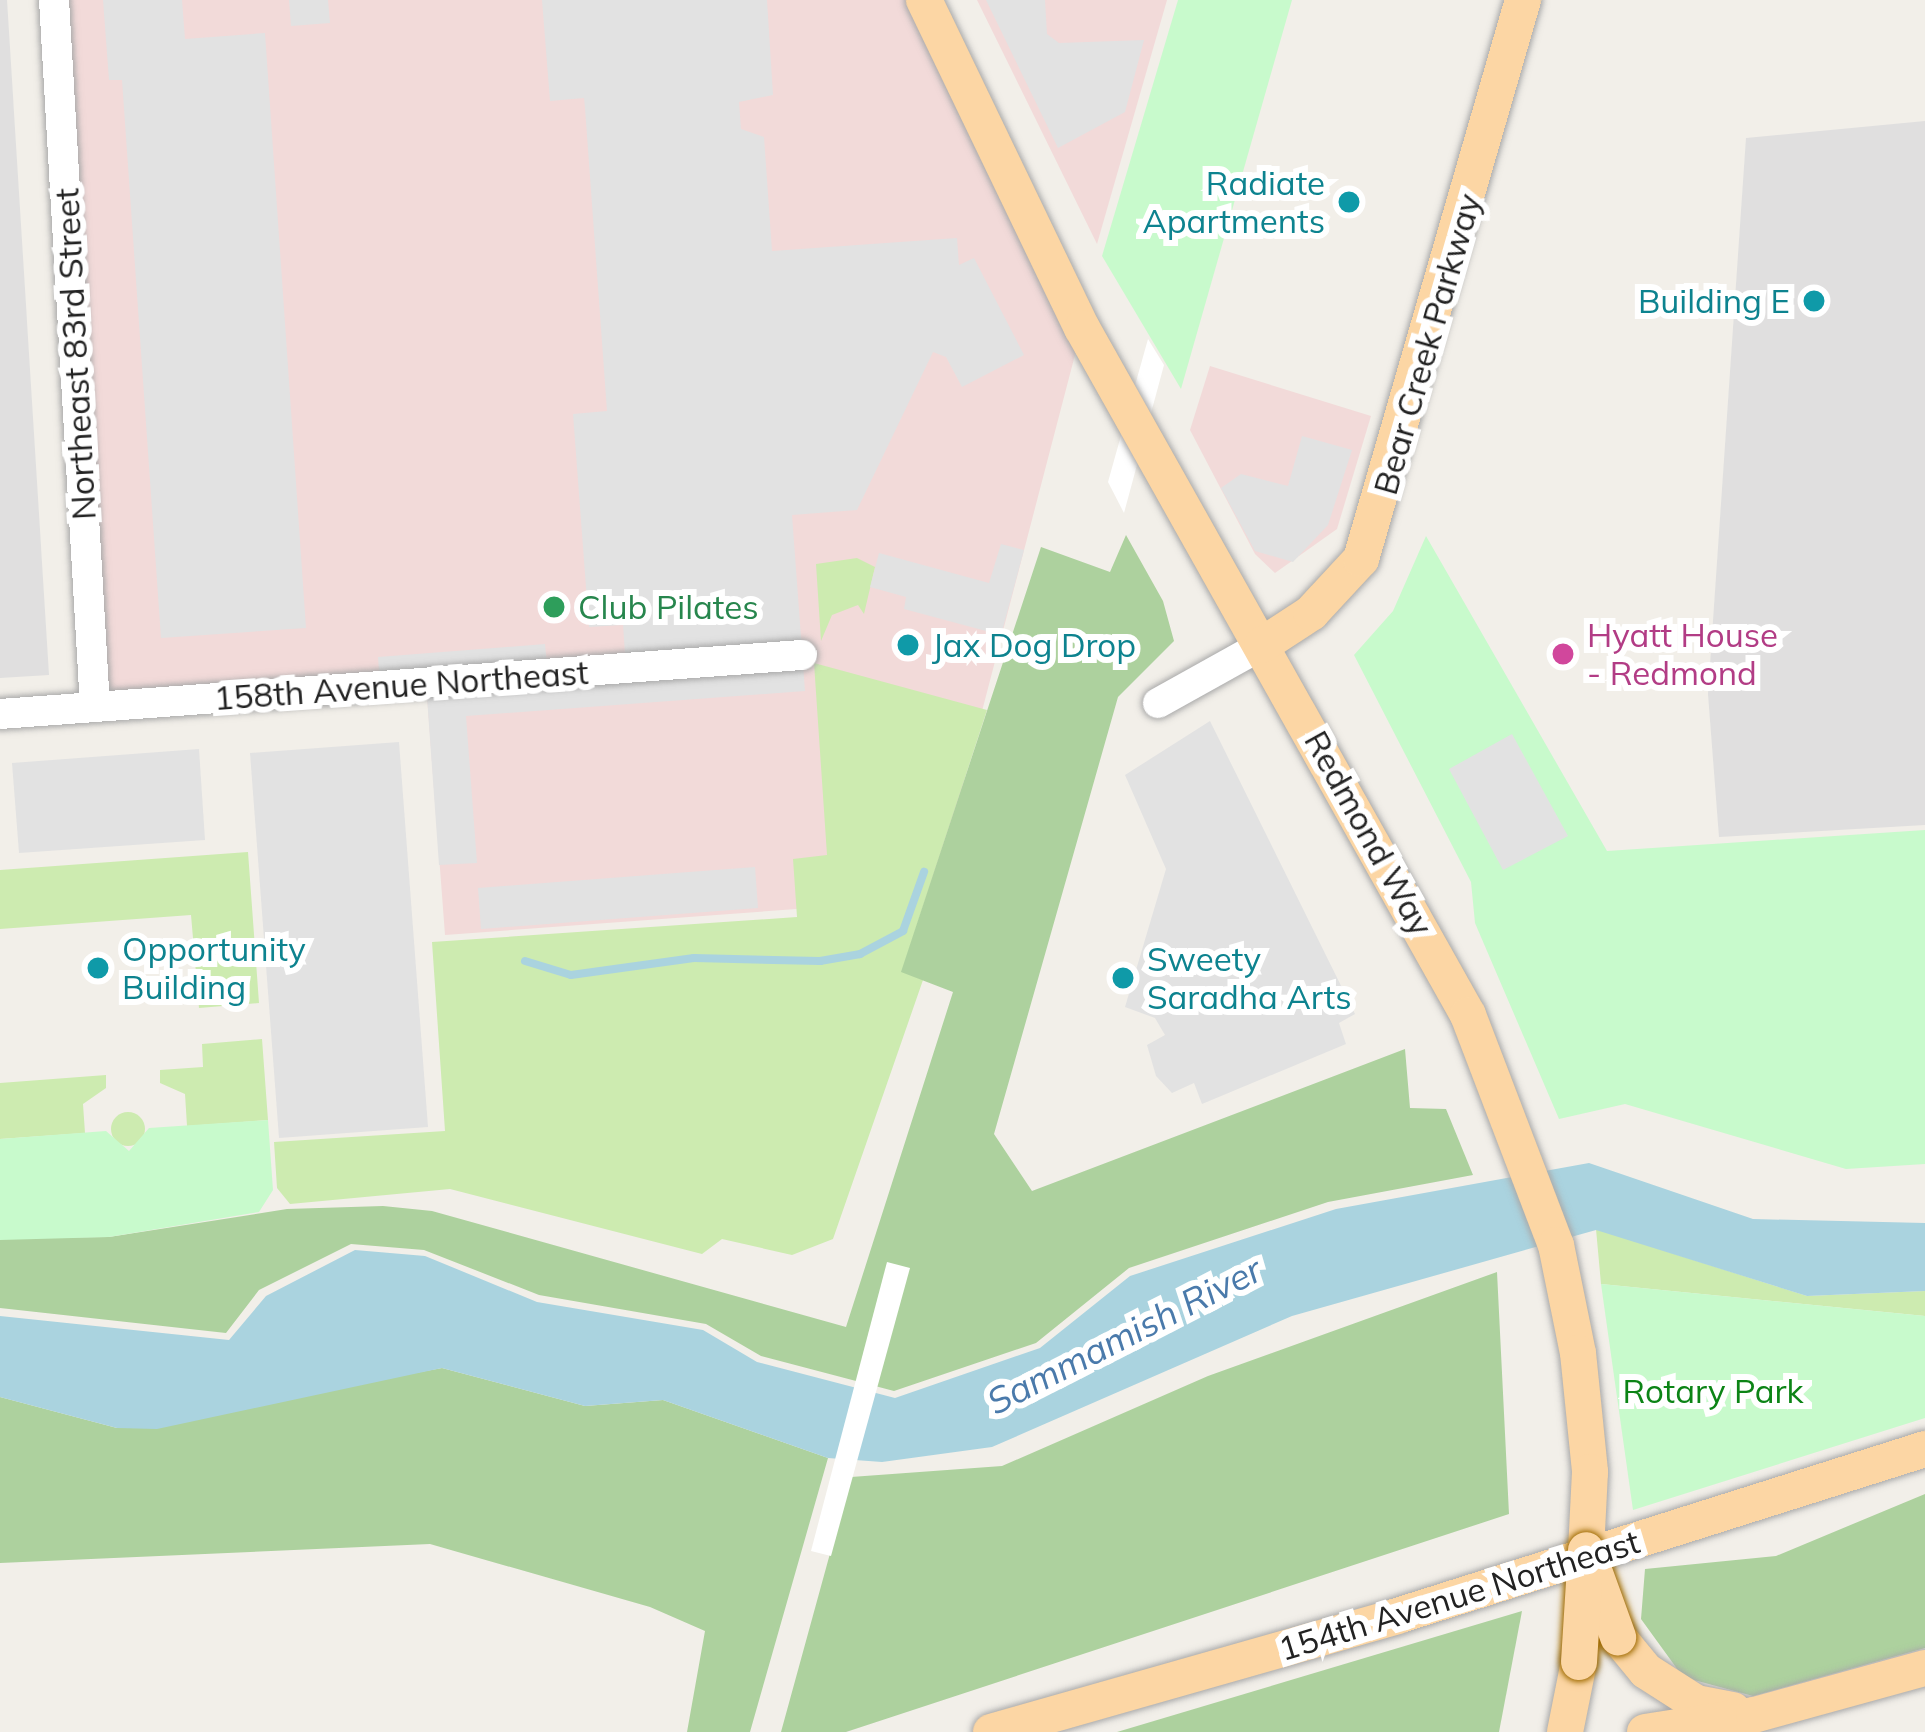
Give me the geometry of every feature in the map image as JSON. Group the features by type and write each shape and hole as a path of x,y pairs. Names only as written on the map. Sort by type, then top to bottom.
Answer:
{"main road":[{"name":"Redmond Way","path":"924,0 1082,328 1468,1015 1556,1245 1578,1353 1590,1472 1574,1731"},
{"name":"Bear Creek Parkway","path":"1262,645 1311,613 1361,560 1523,0"},
{"name":"154th Avenue Northeast","path":"991,1732 1397,1616 1925,1449"},
{"path":"1586,1550 1618,1637 1646,1671 1696,1703 1754,1714"},
{"path":"1645,1732 1754,1714 1925,1668"}],"street":[{"name":"Northeast 83rd Street","path":"54,0 95,707"},
{"path":"1158,703 1262,645"},
{"name":"158th Avenue Northeast","path":"0,714 802,655"}],"shaded area":[{"path":"0,0 7,0 49,675 0,678"},
{"path":"54,0 924,0 1082,328 933,899 445,935 426,683 95,707"},
{"path":"103,0 182,0 185,39 265,33 306,628 161,638 122,80 109,80"},
{"path":"289,0 328,0 330,23 291,26"},
{"path":"542,0 767,0 773,95 739,102 741,129 764,137 772,251 957,238 959,265 974,258 1024,355 962,387 946,357 933,352 857,510 792,515 805,691 466,716 477,863 439,865 426,683 380,686 378,657 545,644 548,674 626,668 623,625 589,627 573,414 607,411 585,108 584,98 550,101"},
{"path":"977,0 1167,0 1097,244"},
{"path":"986,0 1045,0 1047,34 1059,43 1144,40 1125,112 1058,148"},
{"path":"1925,121 1925,825 1719,837 1708,694 1746,138"},
{"path":"1210,366 1371,416 1337,529 1275,573 1255,554 1190,430"},
{"path":"1302,436 1352,450 1328,525 1293,562 1255,551 1221,488 1241,474 1288,486"},
{"path":"1001,544 1024,550 1001,635 904,609 906,597 870,587 879,553 989,583"},
{"path":"1210,721 1355,1014 1339,1023 1346,1044 1202,1104 1194,1083 1172,1093 1156,1076 1147,1045 1165,1035 1155,1018 1125,1007 1166,869 1125,775"},
{"path":"1512,734 1568,836 1503,870 1449,769"},
{"path":"399,742 428,1127 279,1138 250,753"},
{"path":"199,749 205,840 19,853 12,763"},
{"path":"755,867 758,908 481,929 478,888"}],"green space":[{"path":"1178,0 1292,0 1181,389 1102,256"},
{"path":"1126,535 1163,601 1174,641 1118,697 994,1134 1032,1191 1405,1049 1410,1108 1446,1109 1473,1175 1328,1202 1129,1268 1036,1343 894,1391 761,1356 706,1324 539,1295 424,1250 351,1244 259,1290 226,1333 0,1308 0,1238 109,1237 287,1209 383,1206 432,1211 846,1327 953,992 901,972 1041,547 1110,572"},
{"path":"1426,536 1607,851 1925,830 1925,1164 1846,1169 1625,1104 1559,1119 1475,923 1471,882 1354,655 1393,611"},
{"path":"857,558 875,567 864,614 858,605 832,615 821,641 816,564"},
{"path":"814,663 987,710 902,971 923,980 833,1239 792,1255 722,1239 702,1254 450,1189 290,1204 277,1188 274,1142 445,1131 432,942 797,917 793,859 827,855"},
{"path":"248,852 259,1003 199,1008 191,915 0,929 0,870"},
{"path":"262,1039 268,1120 187,1126 185,1094 160,1083 160,1070 203,1067 202,1044"},
{"path":"106,1075 106,1088 83,1104 85,1133 0,1139 0,1083"},
{"path":"128,1112 140,1117 145,1129 140,1141 128,1146 116,1141 111,1129 116,1117"},
{"path":"268,1120 273,1190 259,1212 109,1237 0,1240 0,1139 106,1131 129,1151 149,1128"},
{"path":"1596,1229 1807,1296 1925,1291 1925,1316 1601,1284"},
{"path":"1497,1272 1509,1514 846,1732 781,1732 851,1477 1002,1466 1208,1376"},
{"name":"Rotary Park","path":"1601,1284 1925,1316 1925,1418 1633,1510"},
{"path":"442,1368 585,1406 663,1400 828,1458 750,1732 687,1732 705,1631 650,1607 430,1544 0,1563 0,1397 117,1428"},
{"path":"1925,1494 1925,1648 1753,1696 1683,1677 1641,1619 1645,1569 1776,1556"},
{"path":"1522,1611 1499,1732 1117,1732"}],"water":[{"name":"Sammamish River","path":"1589,1163 1753,1219 1925,1223 1925,1291 1807,1296 1596,1230 1292,1316 992,1447 882,1462 828,1458 663,1400 585,1406 442,1368 157,1429 117,1428 0,1397 0,1316 229,1340 266,1296 355,1250 425,1256 537,1302 703,1330 757,1362 895,1398 1040,1348 1130,1276 1336,1209"}],"pier":[{"path":"1148,339 1164,365 1124,513 1108,482"},
{"path":"887,1262 910,1268 831,1556 811,1551"}],"waterway":[{"path":"525,961 571,975 694,958 820,961 860,954 903,931 924,872"}],"place":[{"name":"Radiate Apartments","path":"1349,202"},
{"name":"Building E","path":"1814,301"},
{"name":"Club Pilates","path":"554,607"},
{"name":"Jax Dog Drop","path":"908,645"},
{"name":"Hyatt House - Redmond","path":"1563,654"},
{"name":"Opportunity Building","path":"98,968"},
{"name":"Sweety Saradha Arts","path":"1123,978"}]}
